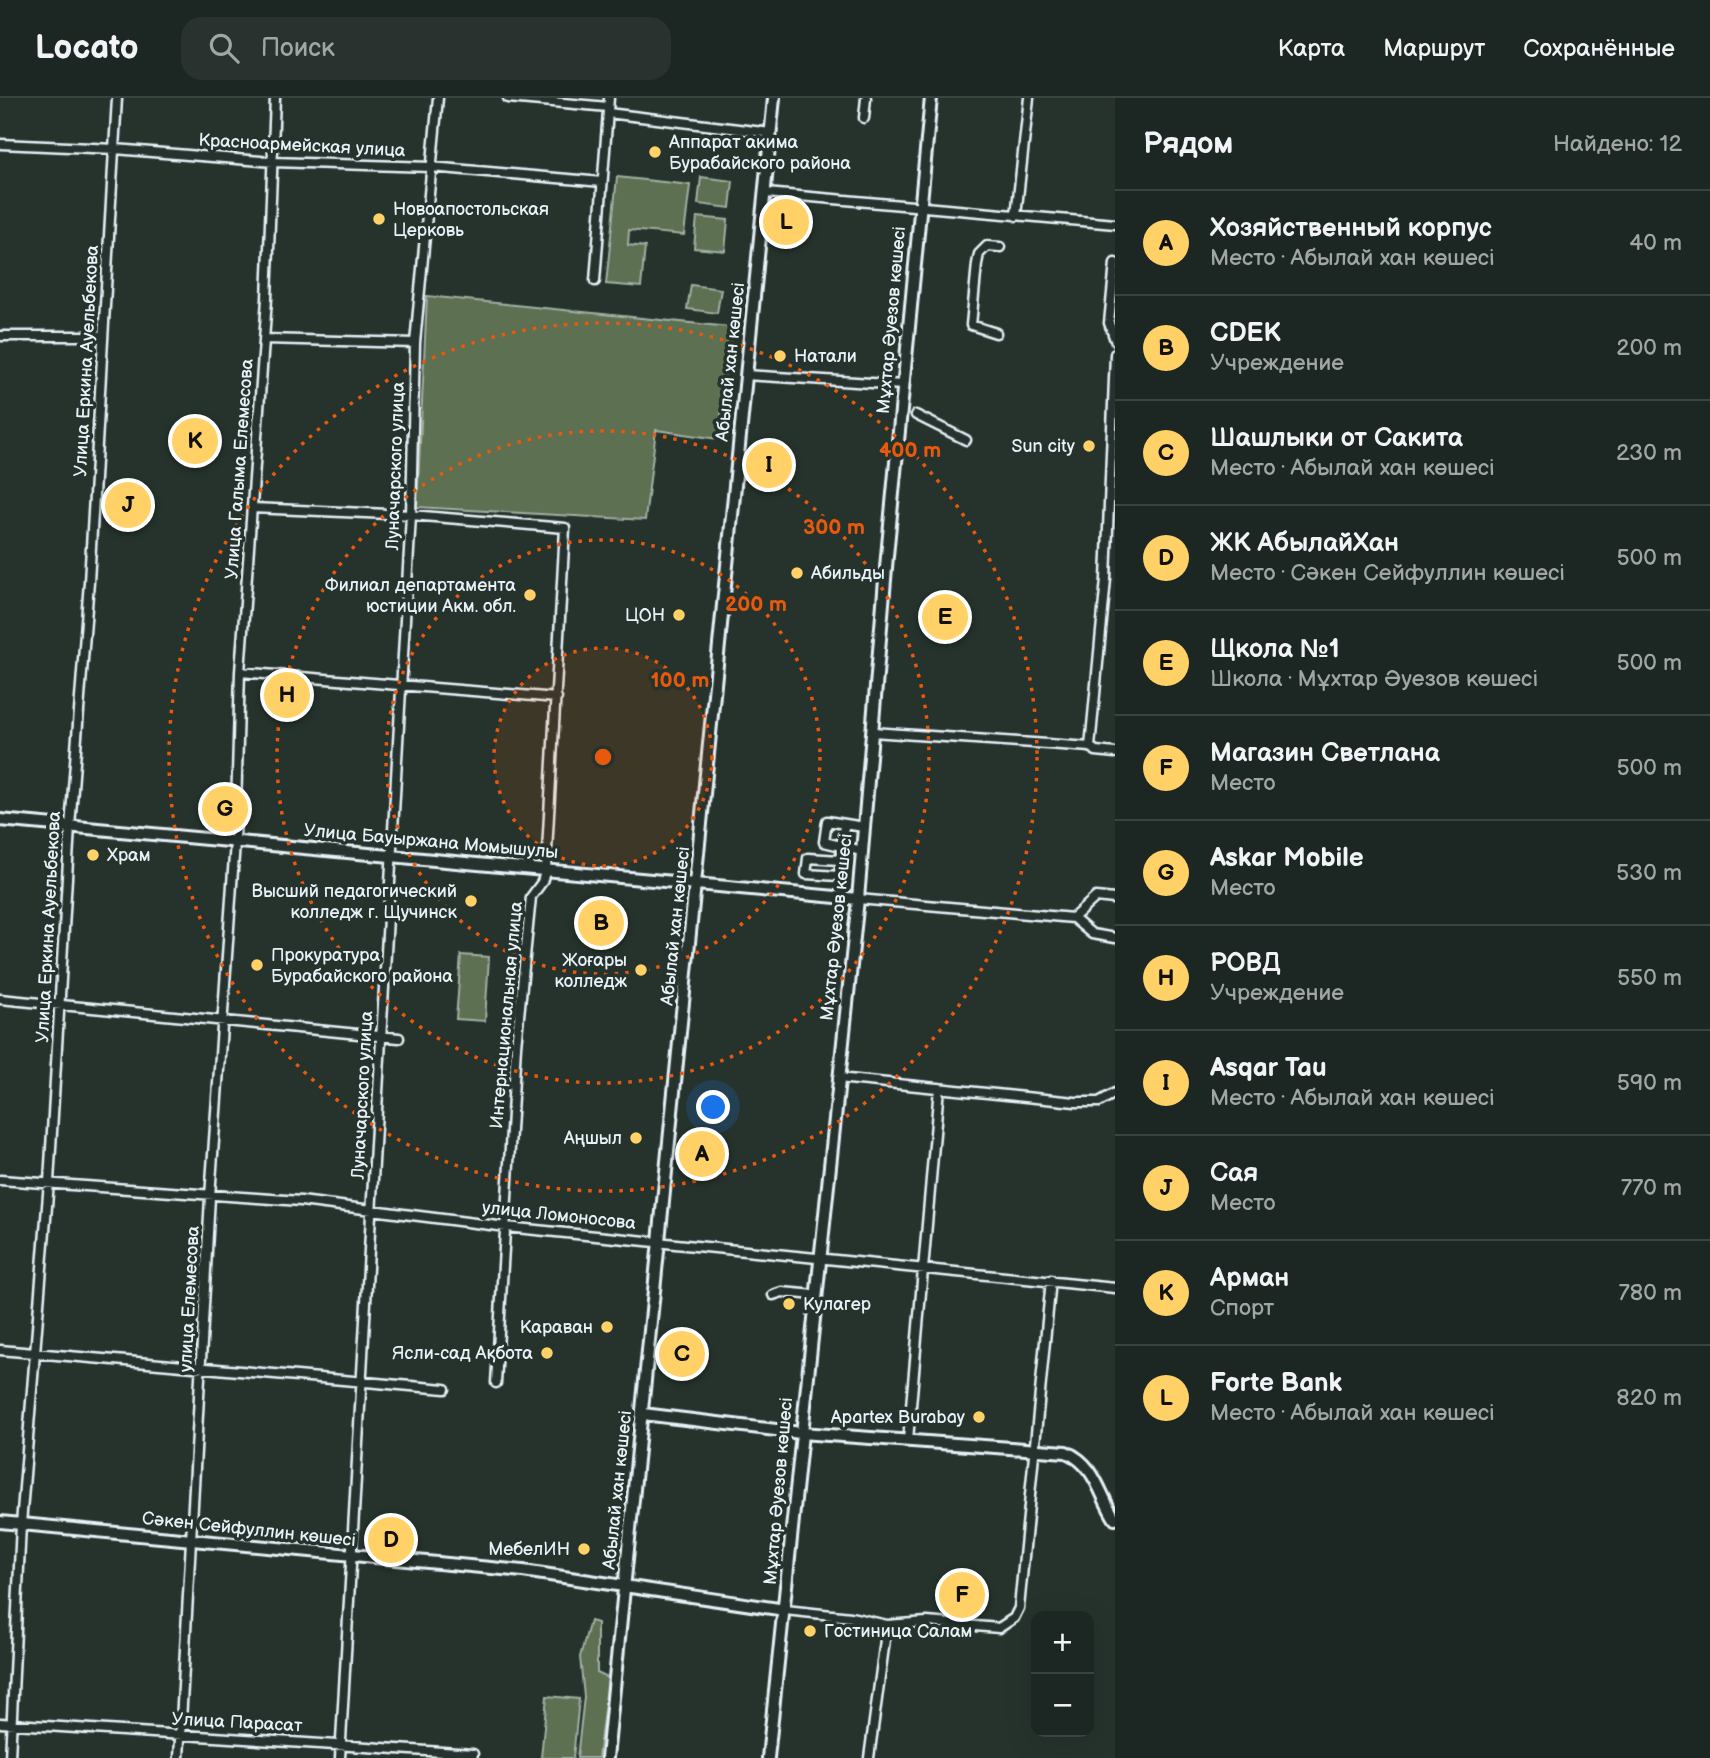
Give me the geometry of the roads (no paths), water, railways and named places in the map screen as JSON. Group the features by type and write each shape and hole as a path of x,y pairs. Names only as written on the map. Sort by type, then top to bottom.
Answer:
{"street":[{"name":"Улица Еркина Ауельбекова","path":"10,1758 21,1524 49,1182 70,827 89,582 117,98"},
{"name":"Улица Галыма Елемесова","path":"235,842 240,671 264,339 275,98"},
{"name":"Луначарского улица","path":"340,1758 411,515 415,343 438,98"},
{"path":"508,98 608,106 771,132"},
{"name":"Абылай хан көшесі","path":"607,1758 774,98"},
{"path":"864,118 866,98"},
{"name":"Мұхтар Әуезов көшесі","path":"768,1758 818,1258 858,899 931,98"},
{"path":"1016,216 1029,98"},
{"path":"594,281 608,106"},
{"name":"Красноармейская улица","path":"0,144 115,149 273,162 431,167 602,182"},
{"path":"766,193 1115,224"},
{"path":"996,333 971,325 979,254 987,246 1000,247"},
{"path":"1115,264 1109,323 1115,340"},
{"path":"0,336 102,336"},
{"path":"264,339 415,343"},
{"path":"1090,747 1106,579 1115,354"},
{"path":"746,375 903,385"},
{"path":"916,415 966,440"},
{"path":"252,508 411,515"},
{"name":"Интернациональная улица","path":"411,515 565,528 546,869 542,883 531,897 516,1046 496,1383"},
{"path":"240,671 557,698"},
{"path":"872,732 1090,747 1096,751 1115,753"},
{"name":"Улица Бауыржана Момышулы","path":"0,820 858,899"},
{"path":"862,851 824,842 827,821 864,827"},
{"path":"840,860 808,858 806,874 836,878 840,860 844,824"},
{"name":"улица Елемесова","path":"178,1758 210,1197 235,842"},
{"path":"1073,918 1096,897 1114,900"},
{"path":"858,899 1073,918 1092,934 1115,938"},
{"path":"0,999 399,1038"},
{"path":"838,1078 1075,1102 1099,1102 1115,1093"},
{"path":"908,1440 939,1088"},
{"name":"улица Ломоносова","path":"0,1180 210,1197 301,1201 506,1227 925,1266 1115,1288"},
{"path":"785,1609 850,1617 887,1625 927,1622 1007,1626 1019,1608 1051,1280"},
{"path":"773,1295 782,1292 815,1295"},
{"path":"0,1350 444,1389"},
{"path":"643,1414 801,1433 1066,1452 1085,1463 1115,1519"},
{"name":"Сәкен Сейфуллин көшесі","path":"0,1522 351,1557 523,1571 624,1588 785,1609"},
{"path":"869,1758 887,1625"},
{"name":"Улица Парасат","path":"0,1723 341,1744 473,1756"}],"place":[{"name":"Аппарат акима Бурабайского района","path":"655,152"},
{"name":"Новоапостольская Церковь","path":"379,219"},
{"name":"Forte Bank","path":"786,222"},
{"name":"Натали","path":"780,356"},
{"name":"Арман","path":"195,441"},
{"name":"Sun city","path":"1089,446"},
{"name":"Asqar Tau","path":"769,465"},
{"name":"Сая","path":"128,505"},
{"name":"Абильды","path":"797,573"},
{"name":"Филиал департамента юстиции Акм. обл.","path":"530,595"},
{"name":"ЦОН","path":"679,615"},
{"name":"Щкола №1","path":"945,617"},
{"name":"РОВД","path":"287,695"},
{"name":"Askar Mobile","path":"225,809"},
{"name":"Храм","path":"93,855"},
{"name":"Высший педагогический колледж г. Щучинск","path":"471,901"},
{"name":"CDEK","path":"601,923"},
{"name":"Прокуратура Бурабайского района","path":"257,965"},
{"name":"Жоғары колледж","path":"641,970"},
{"name":"Аңшыл","path":"636,1138"},
{"name":"Хозяйственный корпус","path":"702,1154"},
{"name":"Кулагер","path":"789,1304"},
{"name":"Караван","path":"607,1327"},
{"name":"Ясли-сад Ақбота","path":"547,1353"},
{"name":"Шашлыки от Сакита","path":"682,1354"},
{"name":"Apartex Burabay","path":"979,1417"},
{"name":"ЖК АбылайХан","path":"391,1540"},
{"name":"МебелИН","path":"584,1549"},
{"name":"Магазин Светлана","path":"962,1595"},
{"name":"Гостиница Салам","path":"810,1631"}]}
